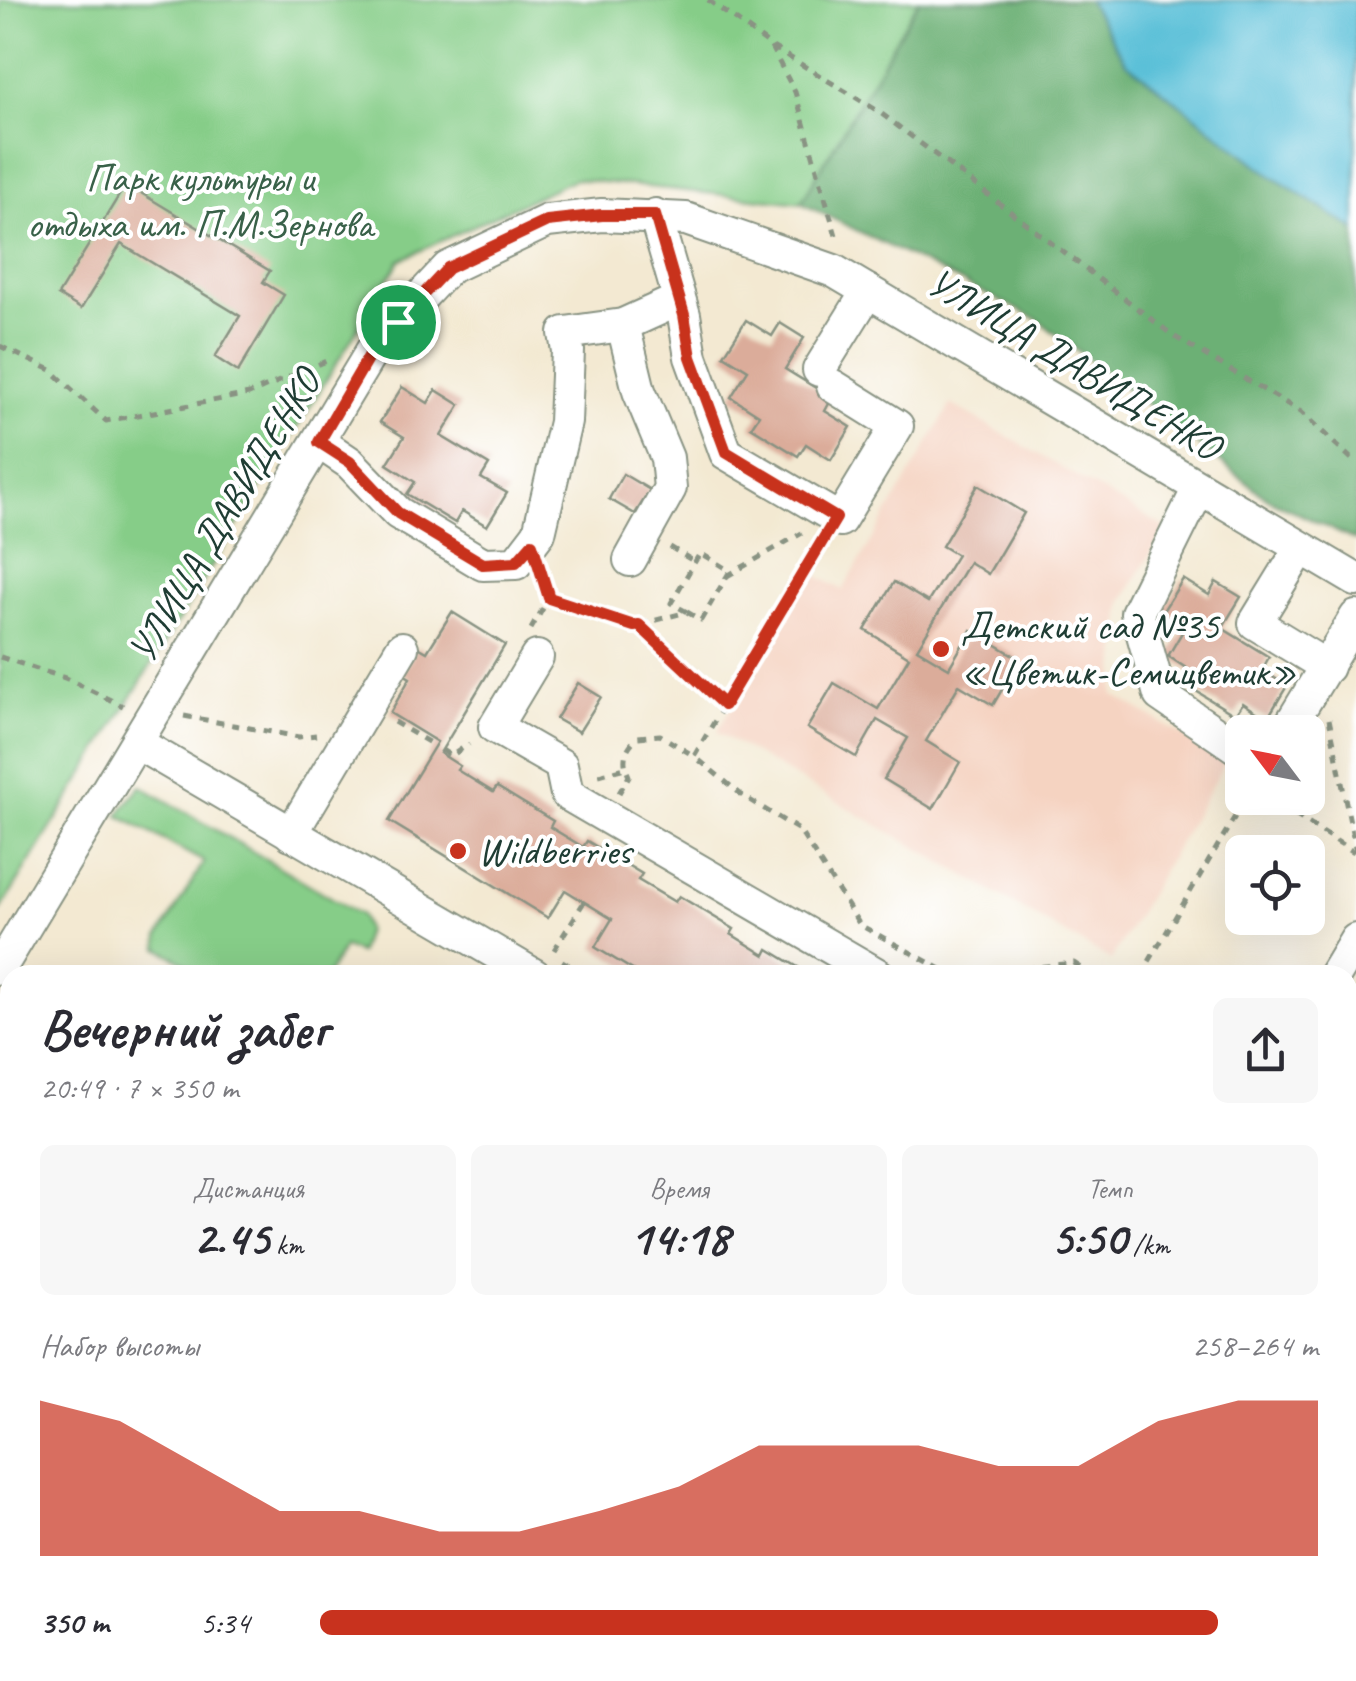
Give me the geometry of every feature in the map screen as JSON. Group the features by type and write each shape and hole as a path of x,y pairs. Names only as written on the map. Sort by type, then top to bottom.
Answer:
{"street":[{"name":"УЛИЦА ДАВИДЕНКО","path":"2,965 375,346 448,268 547,221 602,215 686,219 834,271 1356,580"},
{"path":"655,215 691,357 726,452 840,520 897,426 826,378 868,291"},
{"path":"319,442 350,462 398,513 483,564 516,562 539,533 565,422 568,350 564,333 623,325 678,300"},
{"path":"623,325 639,390 667,458 670,488 630,560"},
{"path":"1199,488 1138,613 1160,695 1225,739"},
{"path":"1301,548 1256,623 1324,672"},
{"path":"1297,715 1356,617"},
{"path":"291,834 402,648"},
{"path":"530,651 496,727 561,765 567,794 861,965"},
{"path":"137,743 291,834 542,965"},
{"path":"1341,965 1356,940"}],"path":[{"path":"708,0 771,46 878,111 1176,337 1302,412 1356,464"},
{"path":"771,46 795,92 837,239"},
{"path":"0,346 51,370 106,422 248,394 334,357"},
{"path":"726,576 836,518"},
{"path":"694,756 836,518"},
{"path":"530,651 549,598 532,544"},
{"path":"700,553 730,570 701,620 687,612 671,603 700,553"},
{"path":"549,598 634,626 687,612"},
{"path":"639,625 724,705"},
{"path":"0,657 65,678 118,703"},
{"path":"1324,672 1339,778 1356,853"},
{"path":"176,714 299,737 360,717 435,746"},
{"path":"606,816 628,776 626,752 638,737 660,735 694,756 743,796 800,830 860,925 934,965"},
{"path":"442,750 451,756"},
{"path":"1147,965 1236,815"},
{"path":"1295,815 1356,853"},
{"path":"542,965 584,902"}],"shaded area":[{"name":"Детский сад №35 «Цветик-Семицветик»","path":"951,404 1166,528 1122,602 1114,695 1225,763 1111,960 717,732 810,572 843,590"}],"green space":[{"name":"Парк культуры и отдыха им. П.М.Зернова","path":"0,0 919,0 801,203 574,179 400,260 0,911"},
{"path":"919,0 1088,0 1126,62 1273,177 1356,230 1356,541 1268,499 1037,319 801,203"},
{"path":"141,786 361,915 366,930 359,953 344,947 333,965 188,965 159,948 159,937 204,862 118,815"}],"water":[{"path":"1088,0 1356,0 1356,230 1273,177 1126,62"}],"building":[{"path":"126,184 270,271 263,282 284,295 238,372 215,357 240,316 121,244 81,309 58,295"},
{"path":"746,320 772,336 780,323 804,338 785,369 832,398 825,411 851,427 831,460 806,444 798,456 751,427 759,415 731,397 748,370 724,355"},
{"path":"402,387 428,403 436,390 460,405 441,436 489,465 481,478 507,493 487,526 462,511 455,523 407,494 415,482 387,464 404,437 380,422"},
{"path":"623,474 650,490 635,514 609,499"},
{"path":"978,485 1024,513 988,574 969,562 917,649 949,668 971,630 1020,659 993,705 959,685 926,741 960,762 933,809 884,779 908,738 877,720 856,757 807,728 834,683 878,709 909,657 865,630 894,582 928,602 957,555 942,546"},
{"path":"1183,579 1209,595 1216,582 1241,597 1222,628 1269,657 1262,670 1287,686 1269,715 1261,715 1243,703 1235,715 1188,686 1195,674 1168,656 1184,629 1161,614"},
{"path":"452,612 505,645 440,753 460,766 457,770 493,792 497,787 553,821 550,827 583,847 587,841 642,874 638,880 675,902 679,896 734,929 731,934 765,955 768,949 794,965 625,965 595,947 612,919 565,890 548,918 389,821 437,742 390,713 410,678 402,673 418,647 427,652"},
{"path":"578,683 601,697 579,732 556,719"}],"place":[{"name":"Детский сад №35 «Цветик-Семицветик»","path":"941,649"},
{"name":"Wildberries","path":"458,851"}],"route":[{"path":"655,215 684,315 691,357 726,452 836,518 724,705 639,625 549,598 532,544 516,562 483,564 398,513 350,462 319,442 375,346 398,322 448,268 547,221 655,215"}]}
